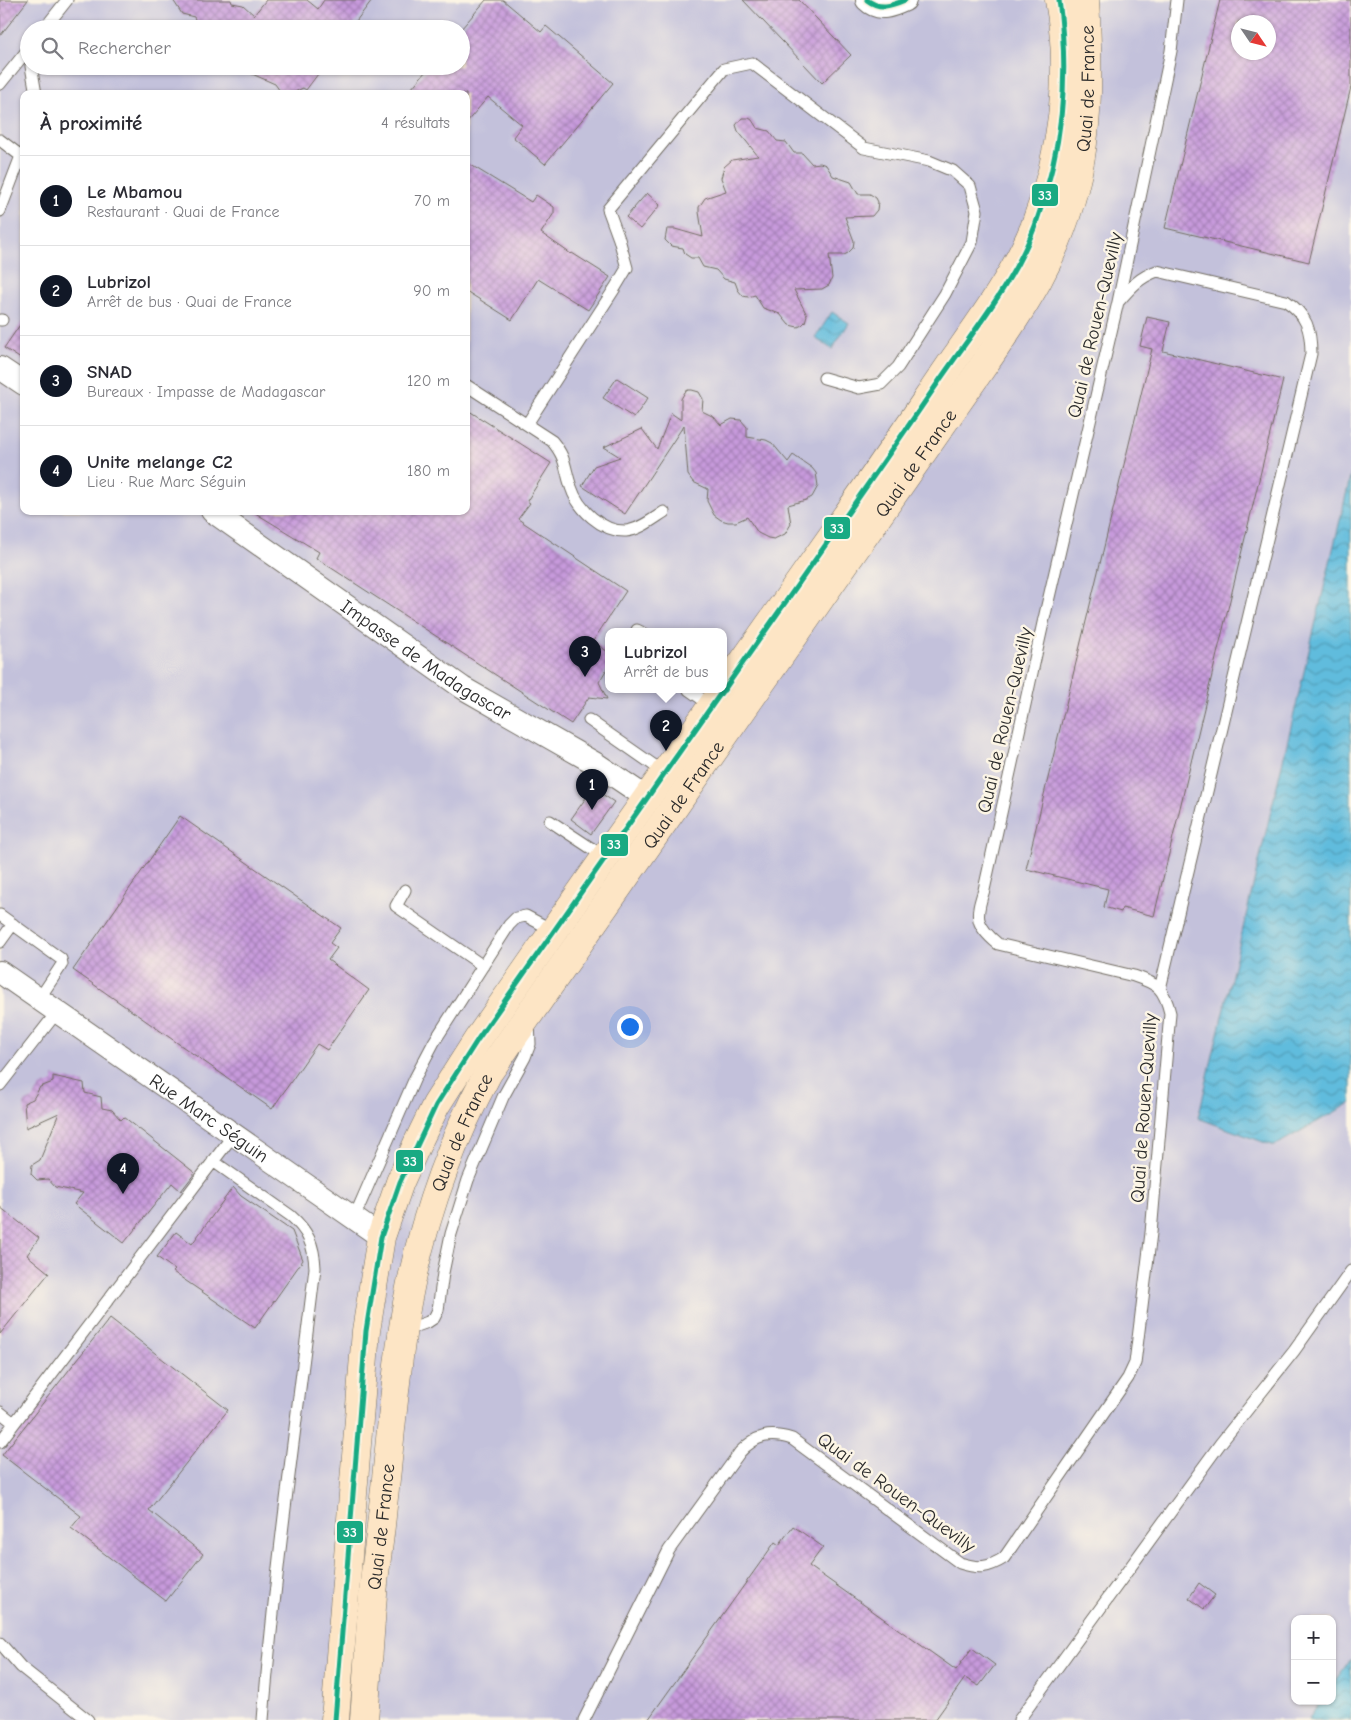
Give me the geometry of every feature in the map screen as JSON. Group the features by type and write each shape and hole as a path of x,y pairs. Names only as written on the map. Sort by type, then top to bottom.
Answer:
{"main road":[{"name":"Quai de France","path":"727,685 906,431 973,332 1018,259 1033,230 1044,200 1062,125 1066,64 1063,23 1058,0"},
{"name":"Quai de France","path":"364,1720 375,1574 384,1506 392,1411 407,1304 423,1234 449,1157 473,1100 488,1073 970,385 1039,279 1059,237 1074,193 1082,155 1087,114 1088,61 1085,0"},
{"name":"Quai de France","path":"335,1720 366,1331 382,1237 400,1182 436,1106 478,1039 721,693"},
{"name":"Rue Marc Séguin","path":"382,1237 403,1243 423,1234"},
{"path":"382,1237 389,1283 372,1461 384,1506"}],"street":[{"path":"867,0 871,4 882,8 893,6 905,0"},
{"path":"0,368 20,381"},
{"name":"Impasse de Madagascar","path":"218,515 463,688 598,764 647,798"},
{"name":"Rue Marc Séguin","path":"0,972 382,1237"}],"lane":[{"path":"51,20 67,0"},
{"name":"Quai de Rouen-Quevilly","path":"584,1720 669,1550 740,1452 750,1442 767,1436 781,1436 792,1439 960,1563 974,1568 991,1566 1004,1558 1128,1378 1135,1363 1151,1232 1170,1013 1166,997 1150,981 998,944 988,936 980,925 977,912 984,890 1043,623 1118,302 1172,51 1177,0"},
{"path":"0,84 20,60"},
{"path":"527,424 627,268 608,209 724,69 752,63 864,148 928,161 953,171 970,186 978,211 972,242 945,294 898,367 881,384 859,388 824,378"},
{"path":"33,75 35,90"},
{"path":"0,140 20,155"},
{"path":"0,211 20,161"},
{"path":"1118,302 1134,284 1146,275 1157,271 1286,301 1298,309 1307,324 1311,339 1311,354 1160,989"},
{"path":"470,388 552,441 561,452 576,500 586,513 602,524 616,530 626,531 639,528 664,512"},
{"path":"693,693 712,706"},
{"path":"589,720 665,773"},
{"path":"550,821 606,858"},
{"path":"405,890 396,906 483,966"},
{"path":"0,915 61,959 62,964 39,999"},
{"path":"354,1218 415,1078 434,1042 509,926 516,918 526,916 554,931"},
{"path":"0,942 13,924"},
{"path":"0,1085 57,1012"},
{"path":"403,1331 428,1322 434,1318 438,1310 445,1263 468,1180 500,1105 530,1044 531,1034 528,1014"},
{"path":"0,1442 234,1134"},
{"path":"213,1161 301,1225 310,1237 314,1253 315,1268 289,1467 269,1652 264,1720"},
{"path":"1019,1720 1220,1444 1294,1351 1351,1271"},
{"path":"0,1412 14,1423"},
{"path":"0,1643 21,1667 88,1720"}],"shaded area":[{"path":"0,0 1351,0 1351,474 1199,1118 1274,1146 1351,1103 1351,1660 1336,1681 1336,1615 1291,1615 1291,1705 1318,1705 1308,1720 0,1720"}],"water":[{"path":"832,312 849,323 832,349 815,338"},
{"path":"1351,474 1351,1103 1274,1146 1198,1118"},
{"path":"1351,1660 1351,1720 1308,1720 1318,1705 1336,1705 1336,1681"}],"building":[{"path":"0,0 28,0 0,36"},
{"path":"173,0 231,0 232,3 243,5 254,15 266,0 307,0 318,9 324,0 372,0 357,20 195,20 194,17 182,14"},
{"path":"486,0 503,0 541,32 546,26 613,83 545,164 513,137 522,125 488,97 470,118 470,90 410,90 423,75 470,75 469,20"},
{"path":"743,0 799,0 851,55 822,83"},
{"path":"1220,0 1351,0 1351,87 1309,262 1165,228"},
{"path":"254,75 317,75 306,90 303,88 299,90 279,90 275,84"},
{"path":"742,118 749,118 757,128 769,131 777,141 786,142 794,153 802,153 812,164 820,163 826,165 833,176 851,182 858,194 870,194 878,202 877,210 872,216 845,217 854,241 853,248 844,255 829,255 832,278 829,285 822,289 794,290 807,315 805,322 798,327 789,325 780,314 763,308 755,295 743,296 735,282 724,279 716,270 703,267 698,258 691,258 685,254 683,248 671,246 665,240 667,229 675,229 703,237 699,207 705,198 726,191 721,178 724,167 732,160 758,156 738,131 736,125"},
{"path":"470,164 531,202 536,195 554,207 554,213 541,233 571,254 610,277 588,310 538,279 512,320 470,294"},
{"path":"647,193 660,205 640,229 626,217"},
{"path":"1147,317 1170,322 1163,351 1283,380 1154,916 1122,908 1121,912 1104,907 1108,889 1026,869 1152,349 1140,346"},
{"path":"20,325 20,358 4,348"},
{"path":"617,378 648,398 634,418 603,398"},
{"path":"688,390 699,392 703,399 702,411 714,417 721,425 732,419 741,420 747,427 747,437 766,440 772,443 788,462 793,455 816,473 818,486 812,497 788,505 791,524 785,534 774,539 768,538 758,533 747,517 736,522 728,522 714,515 707,501 708,489 693,482 688,475 684,425 625,514 582,486 594,466 620,457 604,447 642,429 657,449 671,413 681,420 681,399"},
{"path":"470,412 551,463 527,501 530,503 518,519 626,591 593,641 605,650 605,672 599,682 607,699 589,697 571,724 316,558 319,552 259,515 470,515"},
{"path":"593,788 614,802 591,834 571,819"},
{"path":"180,816 341,928 330,943 337,948 328,960 369,990 327,1050 317,1044 272,1109 73,970"},
{"path":"53,1076 84,1083 85,1093 101,1097 102,1108 112,1110 121,1120 124,1117 195,1173 181,1191 172,1183 124,1243 74,1204 83,1193 55,1187 48,1179 37,1180 31,1174 32,1165 40,1160 59,1113 26,1128 24,1103 33,1099 40,1087 53,1082"},
{"path":"233,1187 241,1196 292,1231 303,1260 255,1328 173,1272 175,1270 157,1257 176,1232 192,1244"},
{"path":"0,1207 39,1238 27,1255 49,1273 0,1334"},
{"path":"110,1318 228,1410 149,1510 203,1554 166,1601 71,1528 81,1516 2,1455"},
{"path":"793,1526 823,1547 809,1566 956,1670 972,1648 995,1665 979,1686 965,1678 935,1720 648,1720 775,1542 779,1545"},
{"path":"1199,1583 1215,1595 1204,1609 1189,1598"}],"transit line":[{"name":"33","path":"867,0 881,6 905,0"},
{"name":"33","path":"727,686 990,308 1026,247 1035,226 1052,170 1061,115 1064,58 1059,0"},
{"name":"33","path":"335,1720 366,1331 381,1237 400,1182 436,1105 478,1039 721,693"}],"place":[{"name":"SNAD","path":"585,677"},
{"name":"Lubrizol","path":"666,751"},
{"name":"Le Mbamou","path":"592,810"},
{"name":"Unite melange C2","path":"123,1194"}]}
